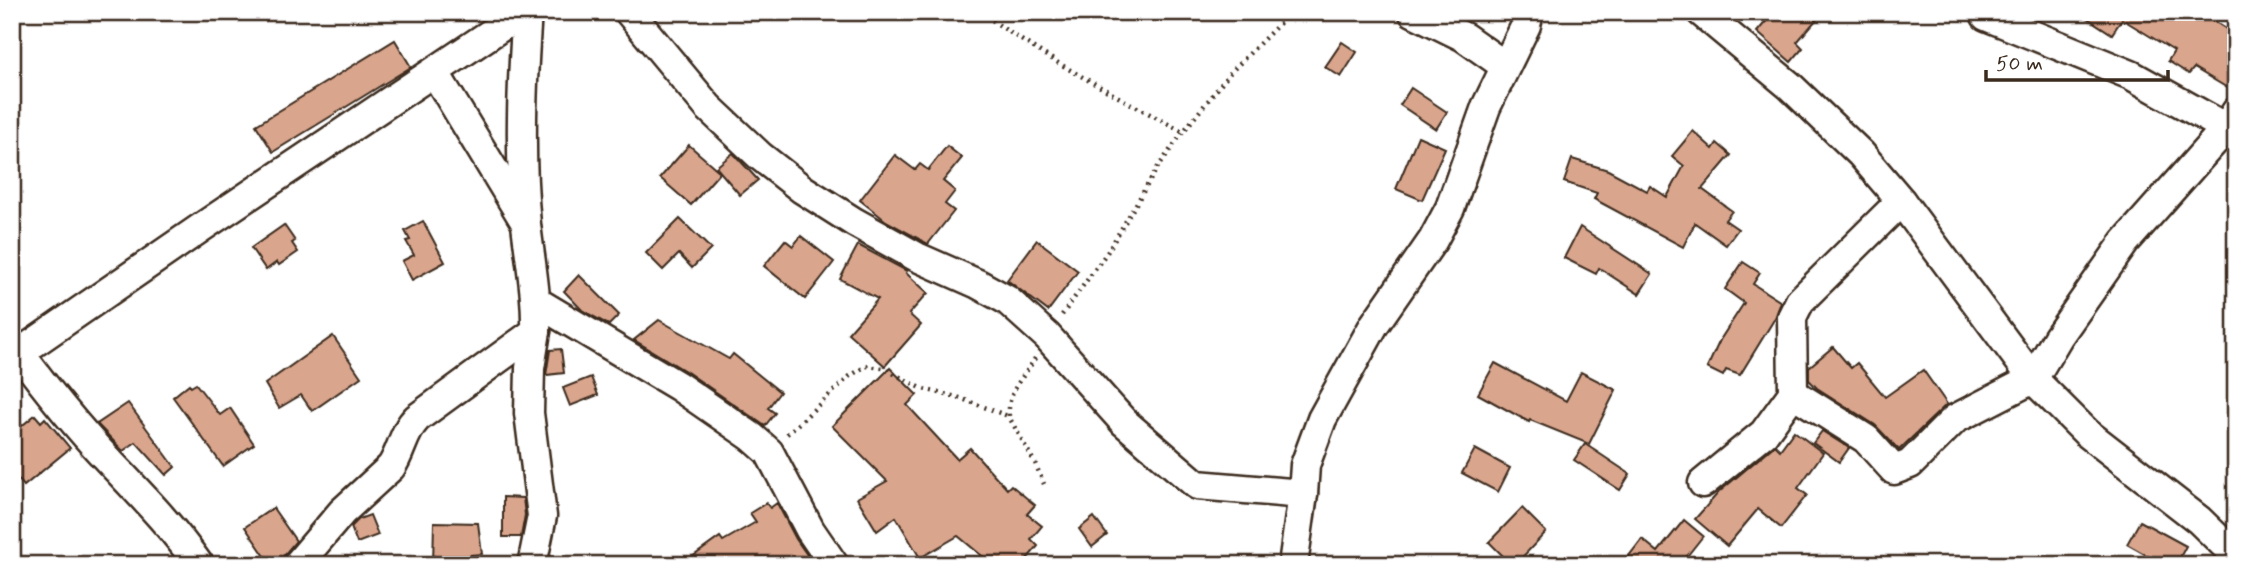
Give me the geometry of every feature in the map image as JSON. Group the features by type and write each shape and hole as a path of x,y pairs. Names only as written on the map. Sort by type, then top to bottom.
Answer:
{"street":[{"path":"199,565 155,508 107,460 16,355 202,227 525,12"},
{"path":"525,12 522,137 526,225 537,302 530,368 529,413 542,516 533,565"},
{"path":"629,12 708,107 760,156 802,189 917,257 1007,300 1047,336 1124,422 1197,485 1303,494"},
{"path":"1413,12 1464,37 1505,66"},
{"path":"1293,565 1305,465 1322,419 1374,325 1433,240 1450,208 1474,138 1526,25 1529,12"},
{"path":"1701,12 1790,86 1861,154 1901,201 2033,379 2087,433 2199,520 2236,556"},
{"path":"1793,393 1866,439 1894,470 1910,464 1955,419 2033,379 2058,337 2125,242 2231,120 2131,75 1986,16"},
{"path":"435,73 526,225"},
{"path":"1703,483 1765,433 1793,393 1792,317 1800,301 1901,201"},
{"path":"537,302 678,386 725,417 769,452 810,530 834,565"},
{"path":"297,565 342,512 391,467 397,459 408,427 417,418 536,331"}],"path":[{"path":"981,12 1012,35 1069,70 1183,132"},
{"path":"1044,484 1009,417 1009,397 1031,366 1047,336 1108,251 1158,167 1183,132 1230,73 1291,12"},
{"path":"769,452 850,376 866,366 883,368 923,389 957,397 1009,417"}],"building":[{"path":"1774,12 1823,12 1797,42 1803,48 1791,62 1757,32"},
{"path":"2078,12 2199,12 2236,35 2236,93 2194,68 2189,74 2168,61 2174,51 2122,19 2112,34"},
{"path":"395,40 411,67 273,152 256,125"},
{"path":"1342,42 1357,52 1341,77 1325,67"},
{"path":"1411,88 1447,112 1436,129 1400,105"},
{"path":"1693,131 1713,149 1717,143 1731,155 1702,189 1732,211 1725,220 1738,229 1726,245 1695,223 1683,247 1594,199 1597,193 1564,182 1572,159 1608,170 1647,191 1650,186 1667,197 1684,166 1672,156"},
{"path":"1418,136 1445,148 1422,200 1396,189"},
{"path":"689,145 720,172 691,205 660,178"},
{"path":"947,146 962,158 943,181 955,191 945,204 954,211 928,244 886,221 860,200 895,155 915,170 920,164 928,170"},
{"path":"733,153 758,180 740,195 716,167"},
{"path":"680,219 711,249 692,268 679,254 663,270 646,253"},
{"path":"423,221 445,262 412,280 402,261 414,255 406,241 410,240 405,231"},
{"path":"284,225 295,241 292,243 298,252 266,270 251,248"},
{"path":"1580,227 1652,274 1639,294 1599,268 1596,274 1564,258"},
{"path":"801,236 834,262 805,299 764,266 785,240 793,246"},
{"path":"1037,240 1078,271 1048,311 1007,280"},
{"path":"858,245 907,271 906,273 928,293 909,314 921,325 885,366 848,333 878,299 840,279"},
{"path":"1743,262 1760,273 1753,284 1781,302 1775,318 1740,375 1726,370 1723,376 1707,368 1720,340 1744,303 1725,289"},
{"path":"579,275 619,315 609,325 582,310 564,291"},
{"path":"659,320 729,359 733,354 780,392 768,408 775,413 765,426 687,372 634,340"},
{"path":"333,336 361,377 312,411 301,395 279,408 265,384"},
{"path":"1833,347 1851,368 1857,363 1885,397 1923,370 1947,404 1899,450 1875,425 1817,388 1809,380 1809,367"},
{"path":"561,349 564,373 546,375 550,350"},
{"path":"1495,363 1566,401 1581,372 1616,390 1589,444 1530,420 1529,422 1478,394"},
{"path":"890,368 917,395 907,405 957,459 970,448 1007,489 1011,485 1035,505 1027,514 1042,526 1031,539 1038,546 1022,565 993,565 958,536 920,558 896,517 877,531 857,498 887,481 832,426"},
{"path":"591,377 598,395 570,406 563,388"},
{"path":"189,384 191,387 196,384 220,415 230,408 254,444 223,466 173,397"},
{"path":"128,403 175,467 166,475 136,442 123,451 97,424"},
{"path":"35,415 41,422 45,418 70,448 24,486 12,472 12,434"},
{"path":"1794,431 1823,453 1798,488 1807,495 1781,528 1758,509 1727,546 1695,519 1719,492 1775,445 1780,450"},
{"path":"1822,431 1849,448 1839,462 1813,443"},
{"path":"1585,444 1630,474 1620,490 1574,460"},
{"path":"1475,449 1510,468 1498,492 1462,473"},
{"path":"503,497 523,498 525,515 521,537 503,537"},
{"path":"766,503 770,508 777,503 796,539 814,565 681,565 720,537 723,541 756,522 750,513"},
{"path":"273,508 296,541 284,555 281,565 271,565 245,527"},
{"path":"1522,508 1546,532 1512,565 1489,542"},
{"path":"370,515 378,535 357,543 351,527 359,519"},
{"path":"1094,517 1107,535 1092,547 1079,529"},
{"path":"1684,520 1703,536 1680,565 1622,565 1642,539 1658,552"},
{"path":"2140,521 2186,546 2176,565 2164,565 2127,544"},
{"path":"434,522 478,523 482,554 471,555 472,565 433,565"}]}
